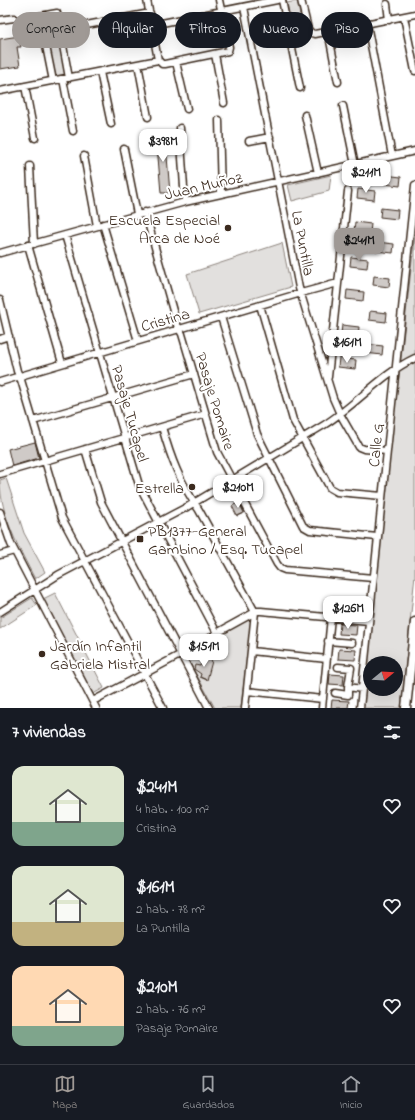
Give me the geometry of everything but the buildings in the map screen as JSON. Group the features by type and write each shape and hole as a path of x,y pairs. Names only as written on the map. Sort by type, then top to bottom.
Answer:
{"main road":[{"path":"406,708 415,622"}],"street":[{"path":"147,0 150,12"},
{"path":"156,48 158,60 162,64 228,51 229,47 219,0"},
{"path":"167,22 244,7 259,2 277,0"},
{"path":"282,0 300,88"},
{"path":"301,0 309,31 315,34 321,33"},
{"path":"387,4 389,20"},
{"name":"La Puntilla","path":"244,7 301,293 333,398 340,414 361,448 387,451"},
{"path":"373,23 415,14"},
{"path":"404,17 415,70"},
{"path":"0,20 12,18"},
{"path":"46,48 53,81"},
{"path":"62,48 73,131"},
{"path":"331,48 338,82"},
{"path":"372,48 392,156"},
{"path":"215,54 224,103"},
{"path":"0,91 158,60"},
{"path":"176,62 187,109"},
{"path":"138,64 148,117"},
{"path":"100,72 111,124"},
{"path":"25,86 35,138"},
{"path":"343,106 355,164"},
{"path":"305,115 318,173"},
{"path":"220,120 221,194"},
{"path":"180,128 185,202"},
{"path":"249,141 270,137"},
{"path":"124,149 137,214"},
{"name":"Juan Muñoz","path":"0,254 137,214 185,202 415,151"},
{"path":"84,156 100,225 138,341"},
{"path":"30,166 31,244 62,363"},
{"name":"Calle G","path":"360,708 415,185"},
{"path":"328,381 348,191"},
{"name":"Pasaje Pomaire","path":"145,212 217,452 277,564 280,568 285,570 373,578"},
{"name":"Pasaje Tucapel","path":"65,235 139,485 217,633"},
{"name":"Cristina","path":"0,382 338,283"},
{"path":"0,300 19,376 62,518 163,708"},
{"path":"260,305 293,420 332,490 337,492 382,496"},
{"path":"221,317 254,427 303,526 306,529 377,537"},
{"path":"0,339 8,336"},
{"path":"0,612 84,560 194,503 303,437 340,414 396,367 415,358"},
{"path":"33,421 194,374"},
{"path":"0,474 206,414"},
{"path":"162,426 175,469 255,612 245,708"},
{"path":"85,449 99,499 209,708"},
{"path":"0,513 14,551 96,708"},
{"path":"0,555 14,551"},
{"path":"93,701 206,641 217,633 255,612 261,611 369,621"},
{"path":"322,708 331,617"},
{"path":"328,641 352,643"},
{"path":"251,651 327,659"},
{"path":"336,693 348,695 351,668 338,666"},
{"path":"348,687 362,689"},
{"path":"247,691 323,699"}],"shaded area":[{"path":"297,1 299,12 289,12 287,3"},
{"path":"50,48 61,48 66,75 56,78"},
{"path":"331,175 329,191 292,201 288,185"},
{"path":"415,234 415,575 403,689 403,656 367,656 385,482"},
{"path":"282,243 291,287 199,314 187,274"},
{"path":"6,478 24,533 45,572 35,579 12,531 3,506 0,480"},
{"path":"55,593 104,688 93,694 43,599"},
{"path":"32,598 37,605 0,629 0,618"},
{"path":"249,619 251,621 241,708 215,708 185,654"},
{"path":"363,689 363,696 402,696 401,708 361,708"}],"place":[{"name":"Escuela Especial Arca de Noé","path":"228,228"},
{"name":"Estrella","path":"192,487"},
{"name":"PB1377-General Gambino / Esq. Tucapel","path":"140,539"},
{"name":"Jardín Infantil Gabriela Mistral","path":"42,654"}]}
